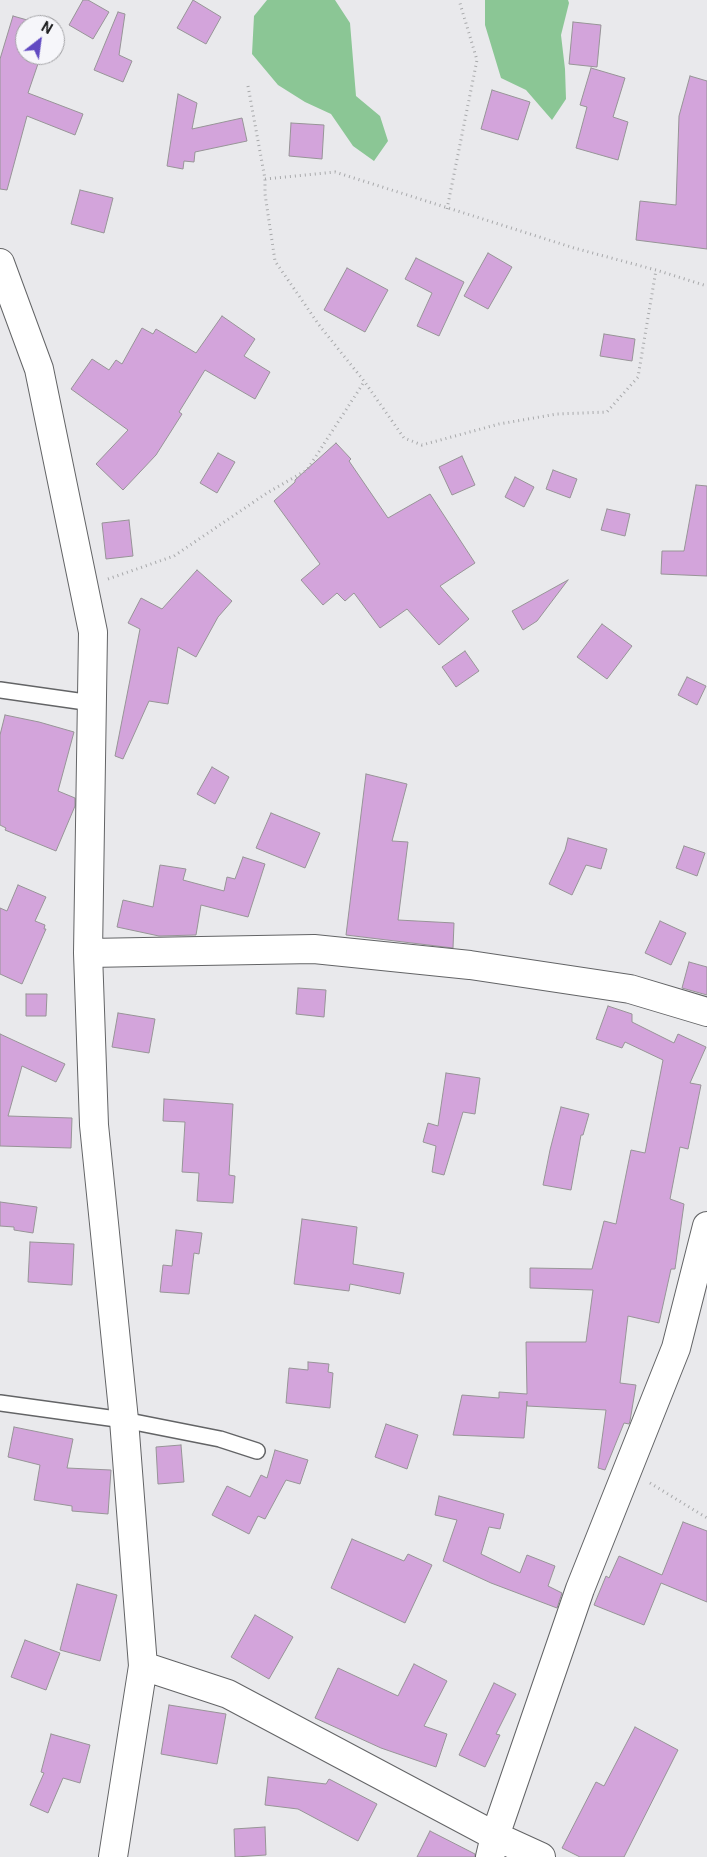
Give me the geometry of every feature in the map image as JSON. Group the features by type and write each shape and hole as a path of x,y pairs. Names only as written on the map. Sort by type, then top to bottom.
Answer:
{"street":[{"path":"0,263 39,369 93,632 88,954 94,1125 124,1420 143,1666 114,1857"},
{"path":"88,954 314,949 470,965 630,989 707,1012"},
{"path":"493,1847 580,1589 676,1348 707,1226"},
{"path":"143,1666 228,1694 493,1847 541,1857"}],"lane":[{"path":"0,690 92,703"},
{"path":"0,1403 124,1420 220,1439 258,1451"}],"path":[{"path":"447,209 477,60 458,0"},
{"path":"248,86 265,179 265,194 275,261 318,325 364,381 404,438 422,445 499,424 557,414 607,412 638,378 656,270"},
{"path":"265,179 335,172 574,248 707,286"},
{"path":"84,587 174,556 267,493 307,470 364,381"},
{"path":"629,1470 707,1518"}],"green space":[{"path":"267,0 335,0 350,23 356,96 380,116 388,141 374,161 353,146 331,114 305,102 278,85 252,54 254,16"},
{"path":"485,0 568,0 569,3 561,35 566,99 552,120 526,90 501,78 485,25"}],"building":[{"path":"83,0 88,0 109,12 93,39 69,25"},
{"path":"193,0 221,17 206,44 177,28"},
{"path":"118,12 125,14 119,55 132,61 123,82 94,70"},
{"path":"13,16 15,17 15,65 38,65 28,93 83,114 75,135 27,116 7,190 0,189 0,59"},
{"path":"573,22 601,25 597,67 569,64"},
{"path":"591,68 625,78 613,117 628,122 618,160 576,148 587,107 580,105"},
{"path":"690,76 707,81 707,249 636,240 640,201 676,205 679,116"},
{"path":"492,90 530,102 518,140 481,129"},
{"path":"178,94 197,103 192,129 242,118 247,141 195,152 194,162 184,161 183,169 167,166"},
{"path":"291,123 324,125 322,159 289,156"},
{"path":"80,190 113,198 104,233 71,224"},
{"path":"488,253 512,267 488,309 464,296"},
{"path":"416,258 464,282 439,336 417,326 432,293 405,279"},
{"path":"347,268 388,290 365,332 324,310"},
{"path":"222,316 255,339 244,356 270,372 255,399 205,370 179,412 182,414 156,455 123,490 96,464 128,430 71,389 92,359 109,370 116,360 122,364 142,328 153,334 156,329 196,353"},
{"path":"604,334 635,339 632,361 600,356"},
{"path":"336,443 351,459 349,461 388,518 430,494 475,563 440,586 469,619 439,645 407,609 380,628 354,593 345,601 337,593 323,605 301,580 320,564 274,501"},
{"path":"218,453 235,462 217,493 200,483"},
{"path":"462,456 475,485 452,495 439,467"},
{"path":"553,470 577,479 570,498 546,489"},
{"path":"515,477 534,487 524,507 505,497"},
{"path":"696,485 707,486 707,576 661,574 662,551 684,551"},
{"path":"607,509 630,514 625,536 601,530"},
{"path":"129,520 133,556 106,559 102,523"},
{"path":"197,570 232,601 218,617 196,657 178,647 168,704 149,701 123,759 115,756 140,629 128,623 141,598 162,609"},
{"path":"568,580 537,621 523,630 512,611"},
{"path":"602,624 632,646 607,679 577,657"},
{"path":"465,651 479,671 456,687 442,667"},
{"path":"687,677 706,686 697,705 678,695"},
{"path":"5,715 74,732 58,791 75,798 75,806 56,851 5,830 6,828 0,825 0,735"},
{"path":"212,767 229,777 215,804 197,794"},
{"path":"366,774 407,784 392,841 408,842 398,920 454,923 453,948 346,935"},
{"path":"271,813 320,833 305,868 256,848"},
{"path":"568,838 607,849 601,869 586,865 572,895 549,884 565,850"},
{"path":"684,846 705,853 697,876 676,868"},
{"path":"243,857 265,864 248,917 201,905 196,935 159,936 117,927 123,900 153,907 160,865 186,869 183,880 224,891 227,877 235,879"},
{"path":"18,885 46,897 35,921 45,925 44,929 46,929 22,984 0,974 0,908 7,911"},
{"path":"660,921 686,933 671,965 645,953"},
{"path":"689,962 707,967 707,995 682,988"},
{"path":"298,988 326,990 324,1017 296,1014"},
{"path":"26,994 47,994 46,1016 26,1016"},
{"path":"608,1006 632,1014 632,1022 674,1043 678,1034 706,1047 690,1083 701,1085 688,1149 680,1147 670,1199 684,1204 675,1269 671,1269 659,1323 628,1316 620,1383 636,1385 629,1424 624,1423 605,1470 598,1468 606,1410 527,1406 527,1401 524,1438 453,1435 462,1395 499,1398 499,1392 527,1394 526,1342 586,1342 593,1290 530,1288 530,1268 592,1269 604,1221 616,1224 631,1150 645,1153 663,1060 625,1042 622,1048 596,1039"},
{"path":"118,1013 155,1019 149,1053 112,1047"},
{"path":"0,1034 65,1064 56,1082 22,1066 8,1116 72,1118 71,1148 0,1146"},
{"path":"446,1073 480,1078 475,1114 463,1112 444,1175 432,1172 436,1146 423,1142 428,1123 438,1126"},
{"path":"164,1099 233,1104 229,1175 235,1176 233,1203 197,1201 199,1173 182,1172 185,1122 163,1121"},
{"path":"561,1107 589,1114 583,1135 581,1135 571,1190 543,1185"},
{"path":"0,1202 37,1207 33,1233 14,1230 14,1227 0,1226"},
{"path":"302,1219 357,1227 353,1264 404,1273 400,1294 350,1284 349,1291 294,1284"},
{"path":"176,1230 202,1233 199,1254 194,1253 189,1294 160,1292 163,1265 172,1266"},
{"path":"30,1242 74,1244 72,1285 28,1282"},
{"path":"308,1362 329,1364 328,1372 333,1373 330,1408 286,1403 289,1368 308,1370"},
{"path":"386,1424 418,1435 407,1469 375,1457"},
{"path":"14,1427 73,1439 67,1468 111,1470 108,1514 72,1511 72,1506 34,1500 40,1465 8,1457"},
{"path":"181,1445 184,1482 158,1484 156,1447"},
{"path":"275,1450 308,1460 300,1484 286,1480 265,1519 258,1516 249,1534 212,1515 227,1486 250,1497 261,1475 267,1478"},
{"path":"439,1496 504,1514 500,1529 489,1527 481,1554 520,1573 527,1555 555,1566 548,1586 562,1593 557,1608 491,1583 443,1561 457,1520 435,1515"},
{"path":"683,1522 707,1531 707,1602 661,1583 644,1625 594,1605 606,1576 609,1578 619,1556 662,1575"},
{"path":"352,1539 404,1561 408,1554 432,1565 405,1623 331,1588"},
{"path":"77,1584 117,1595 100,1661 60,1650"},
{"path":"255,1615 293,1637 269,1679 231,1657"},
{"path":"25,1640 60,1653 46,1690 11,1677"},
{"path":"414,1664 447,1681 424,1726 447,1734 436,1767 381,1748 315,1718 338,1668 398,1696"},
{"path":"494,1683 516,1694 496,1734 500,1735 485,1767 459,1755"},
{"path":"169,1705 226,1714 217,1764 161,1754"},
{"path":"635,1727 678,1750 624,1857 580,1857 562,1848 596,1782 604,1786"},
{"path":"51,1734 90,1745 80,1783 63,1778 48,1813 30,1805 44,1773 41,1772"},
{"path":"268,1777 326,1784 329,1779 377,1804 358,1841 298,1809 265,1805"},
{"path":"265,1827 266,1855 235,1857 234,1829"},
{"path":"430,1831 475,1854 475,1857 417,1857"}]}
